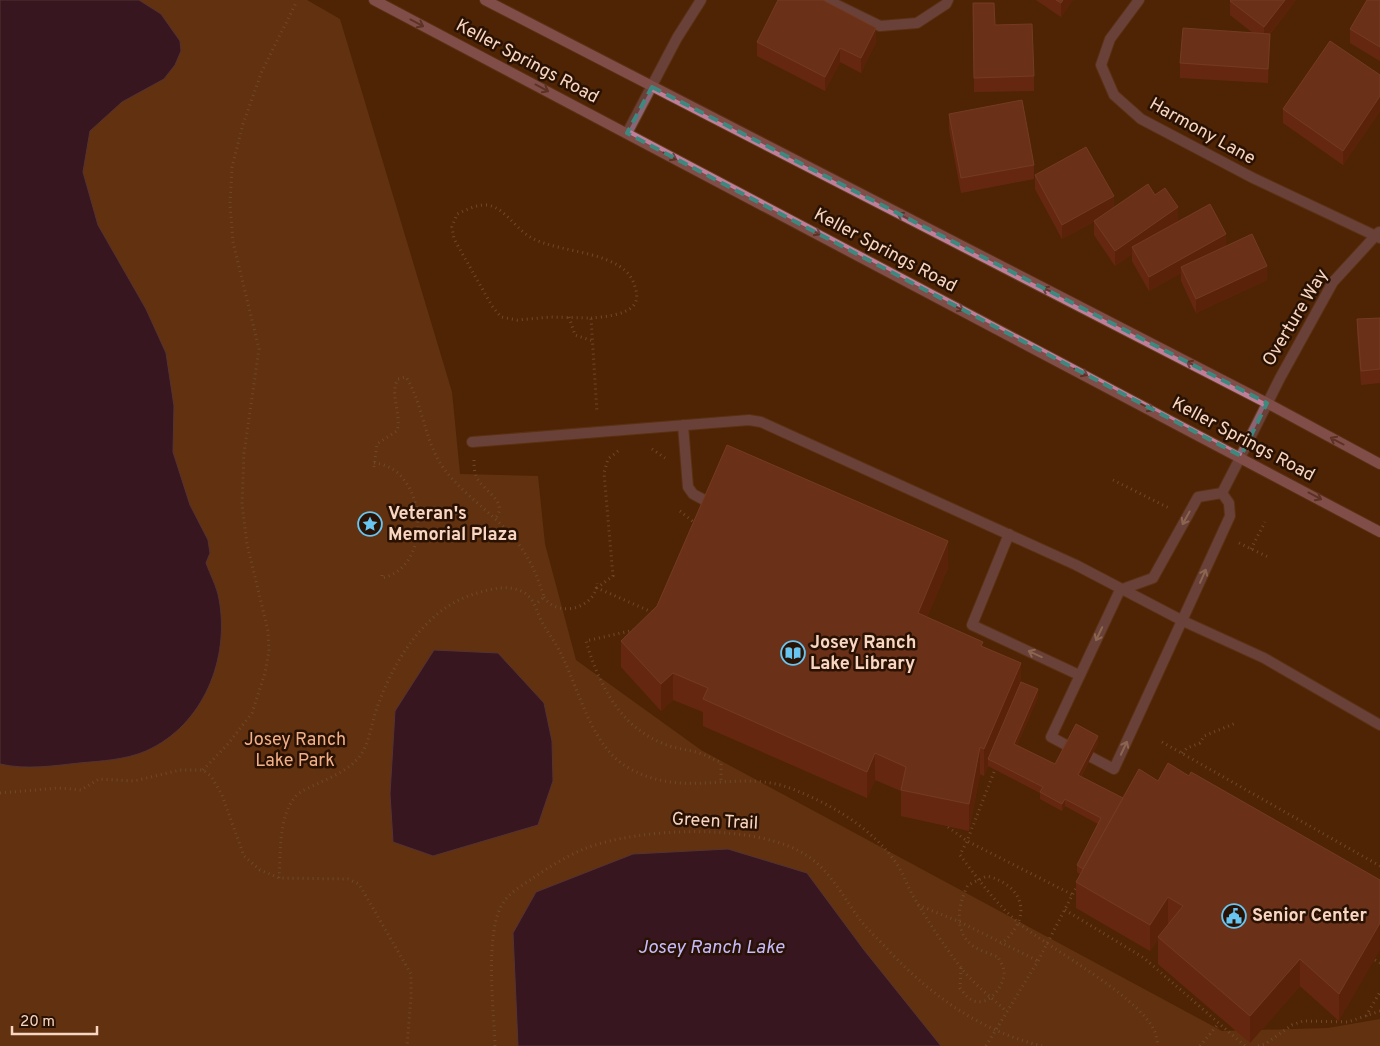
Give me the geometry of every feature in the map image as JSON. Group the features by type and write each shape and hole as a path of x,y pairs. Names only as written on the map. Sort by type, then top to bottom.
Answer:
{"main road":[{"name":"Keller Springs Road","path":"374,0 1241,456 1380,532"},
{"name":"Keller Springs Road","path":"485,0 1267,403 1380,464"}],"street":[{"path":"627,133 677,38 701,0"},
{"path":"827,0 880,26 917,23 946,4 948,0"},
{"name":"Harmony Lane","path":"1139,0 1110,39 1102,65 1114,95 1141,119 1253,178 1379,235"},
{"name":"Overture Way","path":"1222,493 1267,403 1333,282 1379,235"},
{"path":"472,442 749,420 761,422 1076,565 1120,590 1264,658 1380,725"},
{"path":"683,425 688,487 693,494 706,501"},
{"path":"1068,746 1050,737 1120,590 1154,578 1198,497 1222,493 1229,503 1230,516 1114,769 1091,757"},
{"path":"1009,534 972,626 1080,675"}],"path":[{"path":"203,770 228,744 252,713 265,673 269,651 268,632 247,544 242,504 244,453 259,349 233,242 230,204 232,167 243,124 262,70 296,3"},
{"path":"487,205 500,210 532,238 562,249 604,257 628,273 637,293 636,302 632,308 621,313 591,318 569,317 518,320 501,317 492,306 454,239 452,227 457,214 472,207 487,205"},
{"path":"569,317 575,335 593,342"},
{"path":"591,318 596,393"},
{"path":"382,575 382,578 390,576 404,565 416,539 418,519 413,495 404,478 389,466 374,465 377,444 397,431 399,416 395,384 398,379 406,377 433,449 441,464 464,492 510,533 537,574 544,597 551,605 571,608 588,602 595,595 597,585 613,576 605,468 608,459 623,450"},
{"path":"472,442 476,476 494,496 499,507 500,512 495,520"},
{"path":"645,448 660,453 667,464"},
{"path":"1113,480 1177,511"},
{"path":"675,504 684,516 699,525"},
{"path":"1251,549 1265,522"},
{"path":"1236,541 1268,557"},
{"path":"597,585 659,616"},
{"path":"279,878 282,828 290,805 296,795 340,774 361,755 387,684 426,623 440,610 460,598 490,589 508,588 525,592 535,605 542,622 562,654 597,734 609,754 627,767 654,779 684,785 746,781 773,782 796,790 849,818 874,838 895,861 918,905 961,968 978,988 1006,1012"},
{"path":"535,605 544,597"},
{"path":"637,629 586,640 602,684 615,705 641,732 671,747 701,754 721,762 720,783"},
{"path":"1182,753 1187,748 1200,743 1204,736 1236,723"},
{"path":"1162,742 1380,866"},
{"path":"1,792 59,788 81,790 99,779 134,781 180,770 203,770 211,776 222,795 244,856 260,870 279,878 348,879 359,884 411,974 407,1046"},
{"path":"994,772 968,841 960,855 978,879 1018,922 1046,945 1115,991 1143,1014 1154,1029 1158,1046"},
{"path":"948,827 968,841 1072,895"},
{"name":"Green Trail","path":"496,1046 492,948 497,920 503,903 516,890 545,869 585,849 614,841 666,833 754,835 781,843 809,857 831,878 862,923 910,973 966,1016 994,1031 1042,1046"},
{"path":"961,968 960,988 975,1001 982,1002 991,998 1001,985 1004,971 998,957 974,947 964,937 958,909 968,885 986,876 1002,880 1020,899 1022,911 1018,922 1012,935 1001,944"},
{"path":"986,1046 1038,961 1081,879"},
{"path":"918,905 960,922 1038,961"},
{"path":"1065,910 1144,958 1245,1046"},
{"path":"1375,960 1380,963"},
{"path":"1366,1016 1380,992"},
{"path":"1258,1046 1272,1040 1292,1025 1303,1021 1348,1022 1380,1011"},
{"path":"1200,1046 1219,1023"}],"highlighted area":[{"path":"652,87 1267,403 1241,456 627,133"}],"green space":[{"name":"Josey Ranch Lake Park","path":"0,0 307,0 340,19 452,392 460,474 538,476 545,544 576,660 701,750 1222,1031 1328,1028 1380,1019 1380,1046 0,1046"}],"water":[{"path":"0,0 139,0 161,14 180,41 181,51 175,65 164,79 122,102 90,131 83,172 98,225 146,309 166,353 174,406 173,452 190,505 208,540 210,553 206,563 219,599 221,621 220,644 216,666 208,687 197,707 183,725 166,739 146,751 113,760 39,767 0,764"},
{"path":"434,650 498,653 544,703 552,741 553,781 538,825 433,856 393,842 390,794 395,711"},
{"name":"Josey Ranch Lake","path":"728,849 807,873 864,950 941,1046 518,1046 513,933 536,892 633,854"}],"building":[{"path":"778,0 823,0 876,28 861,58 840,48 825,77 757,42"},
{"path":"1231,0 1285,0 1264,27"},
{"path":"1367,0 1380,0 1380,47 1350,29"},
{"path":"973,3 994,3 995,25 1032,24 1034,76 974,78"},
{"path":"1183,28 1270,34 1268,69 1180,63"},
{"path":"1330,41 1380,75 1380,96 1343,151 1283,109"},
{"path":"1022,100 1034,165 961,178 949,114"},
{"path":"1086,147 1114,196 1062,225 1035,175"},
{"path":"1148,184 1155,195 1165,188 1178,207 1115,251 1094,221"},
{"path":"1210,204 1226,234 1149,277 1132,247"},
{"path":"1252,234 1267,266 1196,299 1181,267"},
{"path":"1380,318 1380,369 1361,371 1357,319"},
{"name":"Josey Ranch Lake Library","path":"727,445 948,541 918,613 983,642 981,646 1021,663 984,749 980,747 969,804 901,790 906,767 875,753 867,772 703,699 708,688 673,673 661,684 621,641 657,606"},
{"path":"1021,682 1038,689 1014,744 1055,764 1076,724 1098,736 1078,775 1123,798 1083,869 1077,865 1101,818 1065,799 1062,804 1040,792 1043,787 988,759"},
{"name":"Senior Center","path":"1168,763 1189,776 1191,772 1380,880 1380,923 1339,994 1300,959 1250,1016 1158,937 1183,906 1168,897 1150,925 1076,882 1139,769 1158,781"}],"place":[{"name":"Veteran's Memorial Plaza","path":"370,524"},
{"name":"Josey Ranch Lake Library","path":"793,653"},
{"name":"Senior Center","path":"1234,916"}]}
